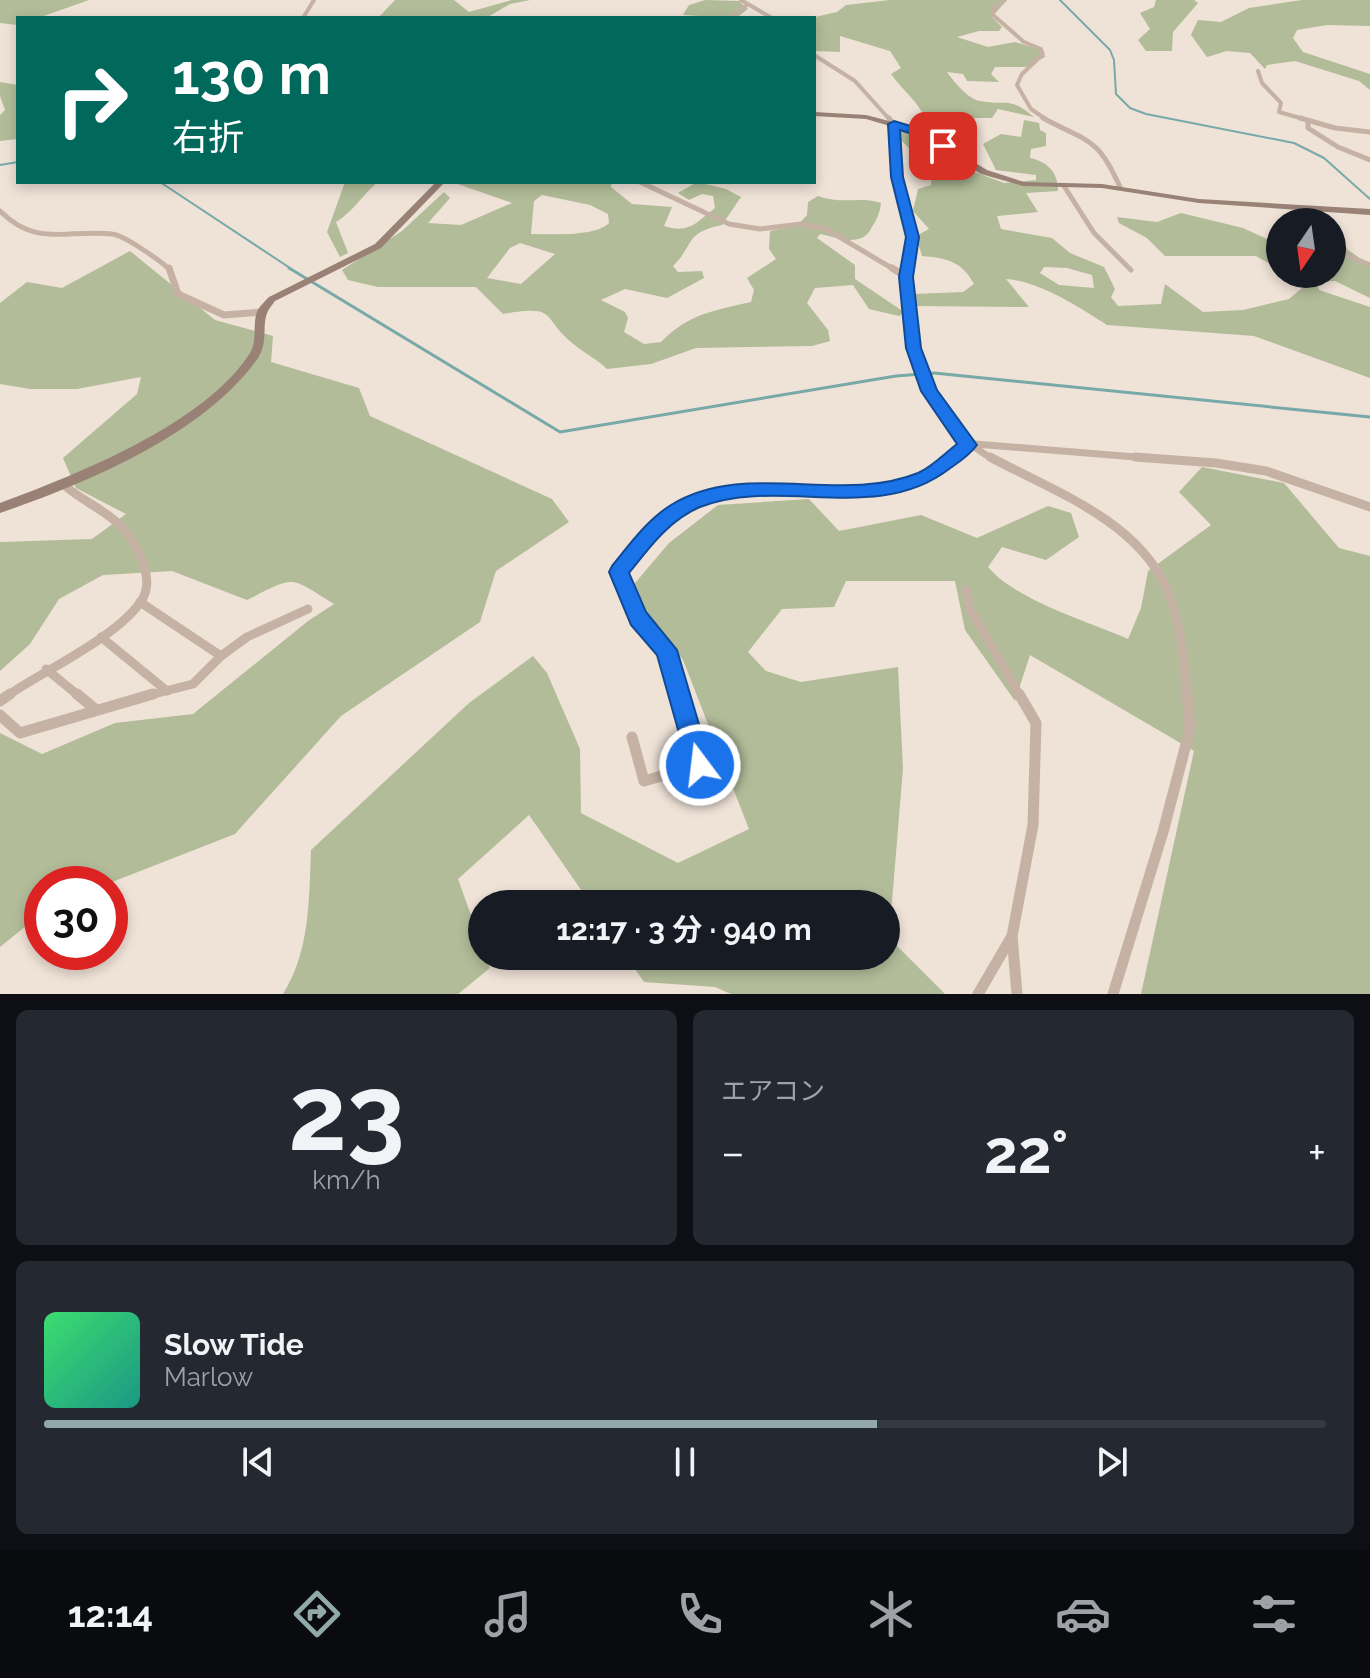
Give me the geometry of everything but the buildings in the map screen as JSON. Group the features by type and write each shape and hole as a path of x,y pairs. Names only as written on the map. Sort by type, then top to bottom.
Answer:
{"street":[{"path":"741,0 768,16"},
{"path":"1005,0 994,8 993,15 1024,42 1041,49 1042,55 1022,74 1017,85 1022,97 1050,122 1105,154 1120,187"},
{"path":"732,16 747,5"},
{"path":"816,56 855,81 894,124 897,177 913,237 906,277 908,322 924,377 953,429 968,445 1109,521 1135,544 1164,583 1174,608 1184,654 1190,729 1163,832 1113,994"},
{"path":"1258,71 1262,83 1281,103 1279,112 1308,121 1370,132"},
{"path":"816,114 847,115 894,124 926,135 984,172 1023,184 1120,187 1199,201 1299,208"},
{"path":"1308,121 1308,128 1329,143 1345,153 1370,160"},
{"path":"0,508 64,485 158,436 224,389 255,355 262,312 272,299 378,246 439,184"},
{"path":"644,184 717,219 741,225 760,229 814,225 833,231 906,277"},
{"path":"1064,186 1094,233 1131,270"},
{"path":"0,211 10,221 40,236 115,234 169,268 178,294 192,302 224,315 262,312"},
{"path":"1346,211 1370,212"},
{"path":"1346,253 1370,265"},
{"path":"632,737 644,781 700,765 667,650 638,618 619,572 653,530 677,510 719,493 884,489 926,477 968,445 1029,446 1216,463 1266,471 1370,507"},
{"path":"0,701 46,669 101,637 140,602 147,581 129,536 107,511 78,498 64,485"},
{"path":"966,590 970,609 1036,723 1033,825 1012,936 1017,994"},
{"path":"140,602 221,656"},
{"path":"0,715 20,733 95,709 193,684 221,656 247,637 308,609"},
{"path":"101,637 167,691"},
{"path":"46,669 95,709"},
{"path":"978,994 1012,936"}],"green space":[{"path":"0,0 89,0 44,16 16,16 16,25 0,23"},
{"path":"395,0 454,0 469,12 512,0 530,0 510,4 489,16 380,16"},
{"path":"705,0 739,1 748,9 739,16 683,15 689,5"},
{"path":"890,0 1007,0 992,17 1002,27 999,31 979,31 957,37 988,47 1015,42 1044,51 1045,57 1026,67 995,67 991,74 999,82 967,81 963,74 947,72 975,100 1013,104 1034,117 998,109 992,118 925,118 891,74 901,68 890,51 840,36 840,52 816,51 816,17 837,12 846,5"},
{"path":"1156,0 1194,0 1198,3 1173,32 1172,51 1146,51 1138,40 1150,29 1140,13 1154,7"},
{"path":"1302,0 1370,0 1370,26 1327,25 1297,30 1293,38 1303,52 1370,74 1370,90 1359,81 1295,61 1267,65 1265,69 1250,53 1227,51 1207,57 1191,35 1198,20 1221,22 1249,8"},
{"path":"0,82 16,85 16,139 0,141 0,115 5,110 0,96"},
{"path":"1024,120 1039,123 1040,130 1046,133 1046,146 1031,149 1030,158 1051,169 1058,191 1026,193 1038,212 997,216 1001,229 1052,238 1070,253 1104,267 1115,289 1111,297 1118,306 1161,304 1165,284 1203,312 1243,310 1289,299 1302,288 1318,288 1370,307 1370,378 1254,336 1107,325 1058,296 1019,281 1006,279 1029,307 914,306 914,294 963,292 974,284 964,270 952,262 922,256 916,236 929,229 913,211 918,189 931,185 932,172 900,139 900,129 911,131 938,147 923,152 947,177 975,172 1004,183 1036,180 1036,175 996,170 983,144 1001,134 1021,137","holes":["1044,267 1067,268 1092,275 1094,288 1059,285 1040,273"]},
{"path":"344,184 376,184 336,222 348,253 340,257 327,232"},
{"path":"458,184 612,184 611,187 632,204 672,207 664,226 680,229 692,226 715,208 713,196 702,194 689,200 678,193 694,184 726,189 741,197 722,225 696,235 673,266 678,272 702,271 704,278 667,298 625,289 601,300 625,312 628,318 624,332 644,344 661,342 682,325 703,314 751,302 754,290 747,278 776,259 769,249 770,231 797,226 807,215 808,202 818,196 836,200 866,200 881,203 875,221 862,238 849,240 820,234 817,238 855,265 855,279 904,312 899,316 869,309 853,285 815,288 807,303 828,330 830,341 812,346 696,348 651,364 607,369 565,336 542,312 503,314 476,287 378,287 348,280 342,270 402,231 444,192 450,198 428,223 461,225 512,203","holes":["542,195 590,205 608,214 609,223 584,233 531,234 534,201","520,243 555,254 521,284 487,278 510,248"]},
{"path":"1181,213 1243,228 1266,239 1266,262 1256,256 1165,256 1147,238 1119,223 1117,217 1157,222"},
{"path":"1346,248 1370,265 1370,298 1346,286"},
{"path":"130,251 215,320 273,336 271,362 359,388 370,416 552,499 569,522 496,571 480,622 341,716 235,834 128,876 128,866 24,866 24,928 0,947 0,733 42,754 115,723 193,714 308,621 334,604 292,582 275,586 247,600 172,571 103,575 59,599 30,644 0,671 0,542 92,539 126,514 76,488 63,458 137,394 141,377 77,389 30,389 0,384 0,303 27,282 62,288"},
{"path":"1202,467 1284,483 1339,548 1370,556 1370,994 1141,994 1194,751 1030,655 1015,701 965,630 955,581 846,581 834,607 782,609 748,652 766,671 801,682 898,667 903,768 893,890 581,890 529,815 458,879 468,907 468,970 488,970 458,994 283,994 292,978 303,943 311,850 469,703 533,656 547,673 580,749 581,813 678,863 749,829 683,660 630,589 669,543 718,505 809,499 839,531 921,515 977,538 1048,506 1071,513 1079,537 1046,560 1002,547 988,567 1034,600 1128,639 1141,608 1148,571 1211,525 1179,492"},
{"path":"900,949 945,994 731,994 715,987 644,982 636,970 900,970"}],"waterway":[{"path":"1060,0 1110,50 1114,60 1116,94 1130,108 1146,114 1294,143 1324,158 1370,199"},
{"path":"0,165 16,162"},
{"path":"163,184 293,270"},
{"path":"289,268 560,432 896,376 934,373 1370,417"}],"route":[{"path":"700,765 667,650 638,618 619,572 653,530 677,510 697,500 745,490 851,492 884,489 926,477 968,445 953,429 929,391 913,348 908,322 906,277 913,237 897,177 894,124 926,135 943,146"}]}
